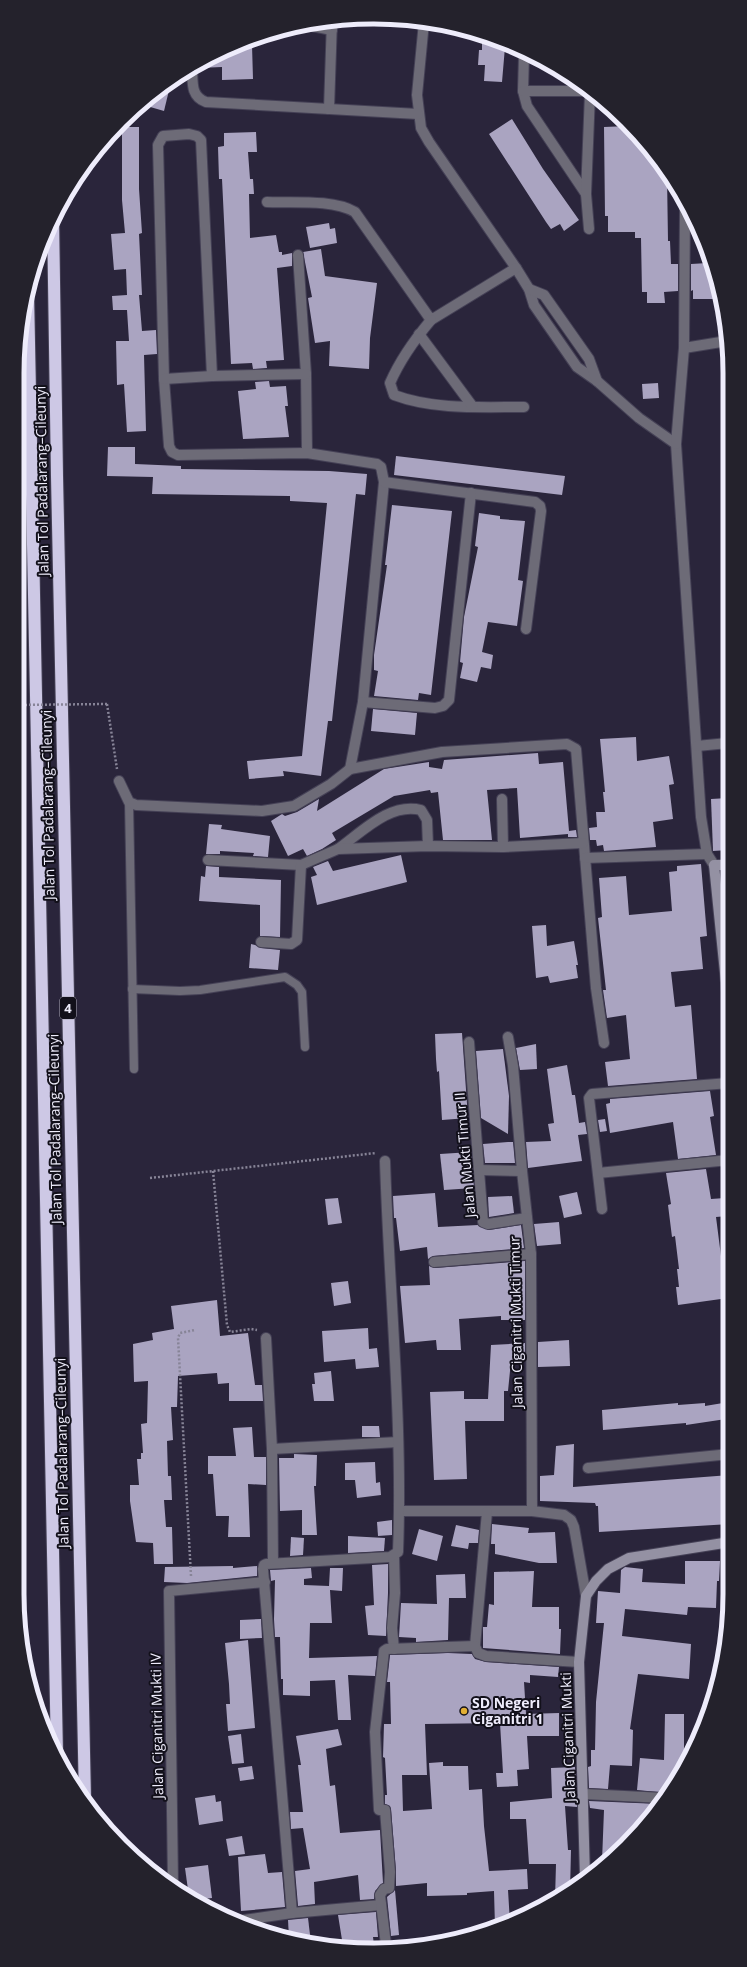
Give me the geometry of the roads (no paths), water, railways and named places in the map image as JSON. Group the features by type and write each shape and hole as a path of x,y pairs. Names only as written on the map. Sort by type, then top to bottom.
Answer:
{"highway":[{"name":"Jalan Tol Padalarang–Cileunyi","path":"53,235 57,492 85,1791"},
{"name":"Jalan Tol Padalarang–Cileunyi","path":"29,319 57,1740"}],"street":[{"path":"329,109 332,27"},
{"path":"423,28 417,96 418,114 421,128 429,142 516,268 529,289 534,305 577,367 597,381 638,418 676,444"},
{"path":"524,58 523,91 528,106 586,194"},
{"path":"192,75 193,92 199,100 206,102 418,114"},
{"path":"523,91 579,91"},
{"path":"589,229 586,194 590,99"},
{"path":"212,376 201,140 197,136 189,134 163,136 158,144 164,379 168,446 172,452 178,455 307,453 377,464 381,467 384,482 363,702 350,768"},
{"path":"267,202 335,205 355,212 431,320"},
{"path":"685,215 684,348 676,444 701,817 707,854 714,865 723,953"},
{"path":"298,255 306,374 307,453"},
{"path":"516,268 431,320 419,334 396,370 390,383 394,395 411,401 473,407 524,407"},
{"path":"529,289 544,295 589,359 597,381"},
{"path":"419,334 473,407"},
{"path":"684,348 721,342"},
{"path":"164,379 212,376 306,374"},
{"path":"384,482 535,502 540,506 541,511 526,629"},
{"path":"363,702 435,708 443,706 448,700 471,493"},
{"path":"697,746 723,743"},
{"path":"119,781 129,802 136,805 262,811 294,806 331,784 350,768 442,752 567,744 576,749 596,988 604,1043"},
{"path":"502,799 503,847"},
{"path":"208,860 301,865 338,850 380,819 398,809 411,807 421,810 427,820 428,846"},
{"path":"338,850 428,846 503,847 583,843"},
{"path":"585,858 707,854"},
{"path":"714,865 723,864"},
{"path":"261,942 291,944 297,940 301,865"},
{"name":"Jalan Ciganitri Mukti Timur","path":"508,1036 516,1088 522,1171 531,1254 532,1511"},
{"name":"Jalan Mukti Timur II","path":"469,1042 483,1222 488,1224 527,1218"},
{"path":"602,1208 589,1098 592,1094 723,1083"},
{"path":"292,1913 264,1565 273,1563 394,1556 398,1552 400,1511 398,1442 385,1161"},
{"path":"598,1173 723,1161"},
{"path":"480,1170 522,1171"},
{"path":"434,1262 531,1254"},
{"path":"266,1338 272,1449 273,1563"},
{"path":"272,1449 398,1442"},
{"path":"588,1468 723,1455"},
{"path":"400,1511 532,1511 564,1515 571,1520 574,1527 586,1596"},
{"path":"487,1512 474,1646 478,1652 486,1656 580,1662"},
{"path":"586,1596 608,1569 629,1558 723,1543"},
{"path":"394,1556 395,1593 392,1628 394,1649"},
{"name":"Jalan Ciganitri Mukti IV","path":"173,1880 169,1591 265,1582"},
{"name":"Jalan Ciganitri Mukti","path":"585,1872 580,1662 586,1596"},
{"path":"386,1942 380,1896 384,1889 389,1888 390,1872 385,1810 379,1810 375,1732 384,1651 394,1649 474,1646"},
{"path":"584,1794 657,1798"},
{"path":"249,1919 292,1913 381,1906"}],"lane":[{"path":"129,802 134,1069"},
{"path":"132,989 180,992 285,977 297,985 302,992 305,1047"}],"place":[{"name":"SD Negeri Ciganitri 1","path":"464,1711"}]}
